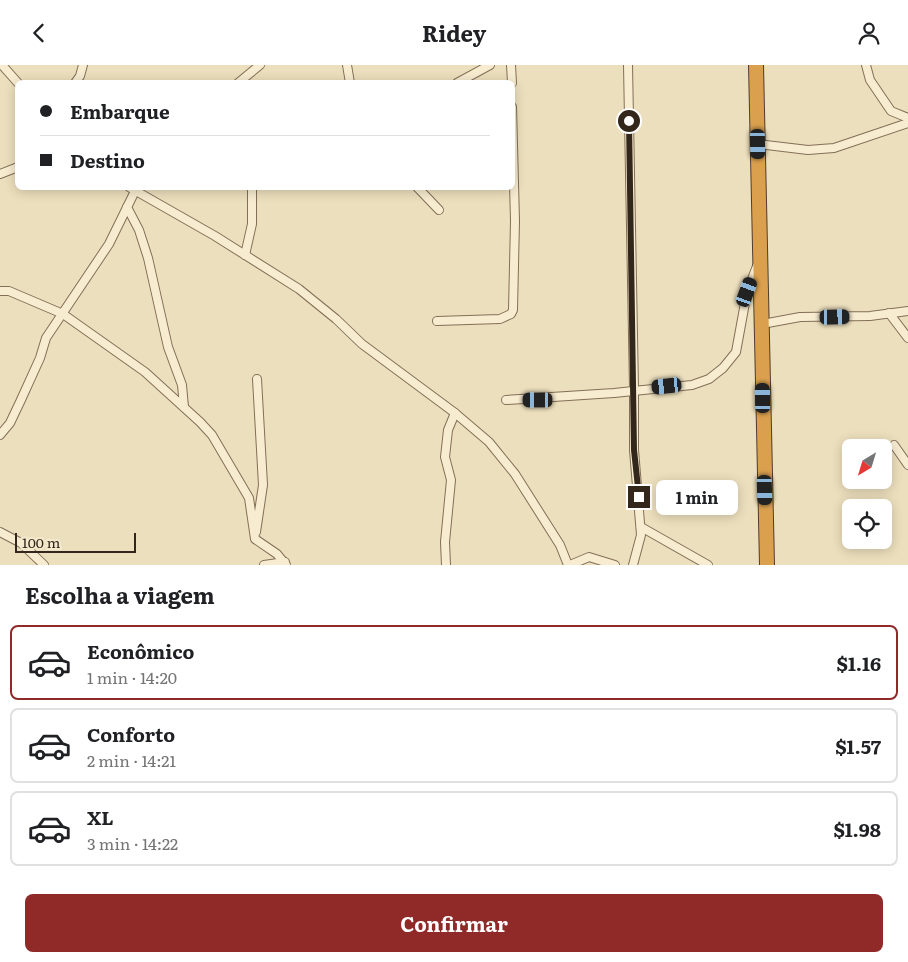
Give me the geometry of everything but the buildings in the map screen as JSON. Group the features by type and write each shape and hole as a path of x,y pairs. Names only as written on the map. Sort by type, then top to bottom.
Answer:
{"highway":[{"path":"756,65 767,565"}],"street":[{"path":"2,65 15,80"},
{"path":"77,80 83,65"},
{"path":"242,80 260,65"},
{"path":"347,65 350,80"},
{"path":"462,80 490,65"},
{"path":"511,65 512,80"},
{"path":"628,65 634,450 641,527 641,535 633,565"},
{"path":"866,65 870,80 891,111 908,118"},
{"path":"758,144 808,150 834,149 908,123"},
{"path":"0,174 15,168"},
{"path":"0,435 10,423 20,402 40,358 46,338 64,314 109,244 127,207 133,190"},
{"path":"135,190 215,235 299,289 336,319 362,344 455,413 489,442 515,474 560,545 569,565 589,557 615,565"},
{"path":"245,255 252,224 252,190"},
{"path":"420,190 439,210"},
{"path":"437,321 500,319 511,314 513,310 514,190"},
{"path":"127,207 139,230 148,258 168,347 182,385 184,407"},
{"path":"506,400 538,400 614,393 634,389 692,385 709,379 730,361 736,352 747,292 760,257"},
{"path":"0,291 9,291 64,314 144,372 184,407 212,435 250,498 255,539 286,563"},
{"path":"762,324 800,317 870,316 908,311"},
{"path":"889,313 908,338"},
{"path":"255,539 263,485 257,379"},
{"path":"446,565 445,542 450,480 445,457 448,430 455,413"},
{"path":"894,445 908,465"},
{"path":"641,527 708,565"},
{"path":"0,532 22,543 44,565"},
{"path":"264,565 286,563"}],"route":[{"path":"629,121 634,450 639,497"}]}
